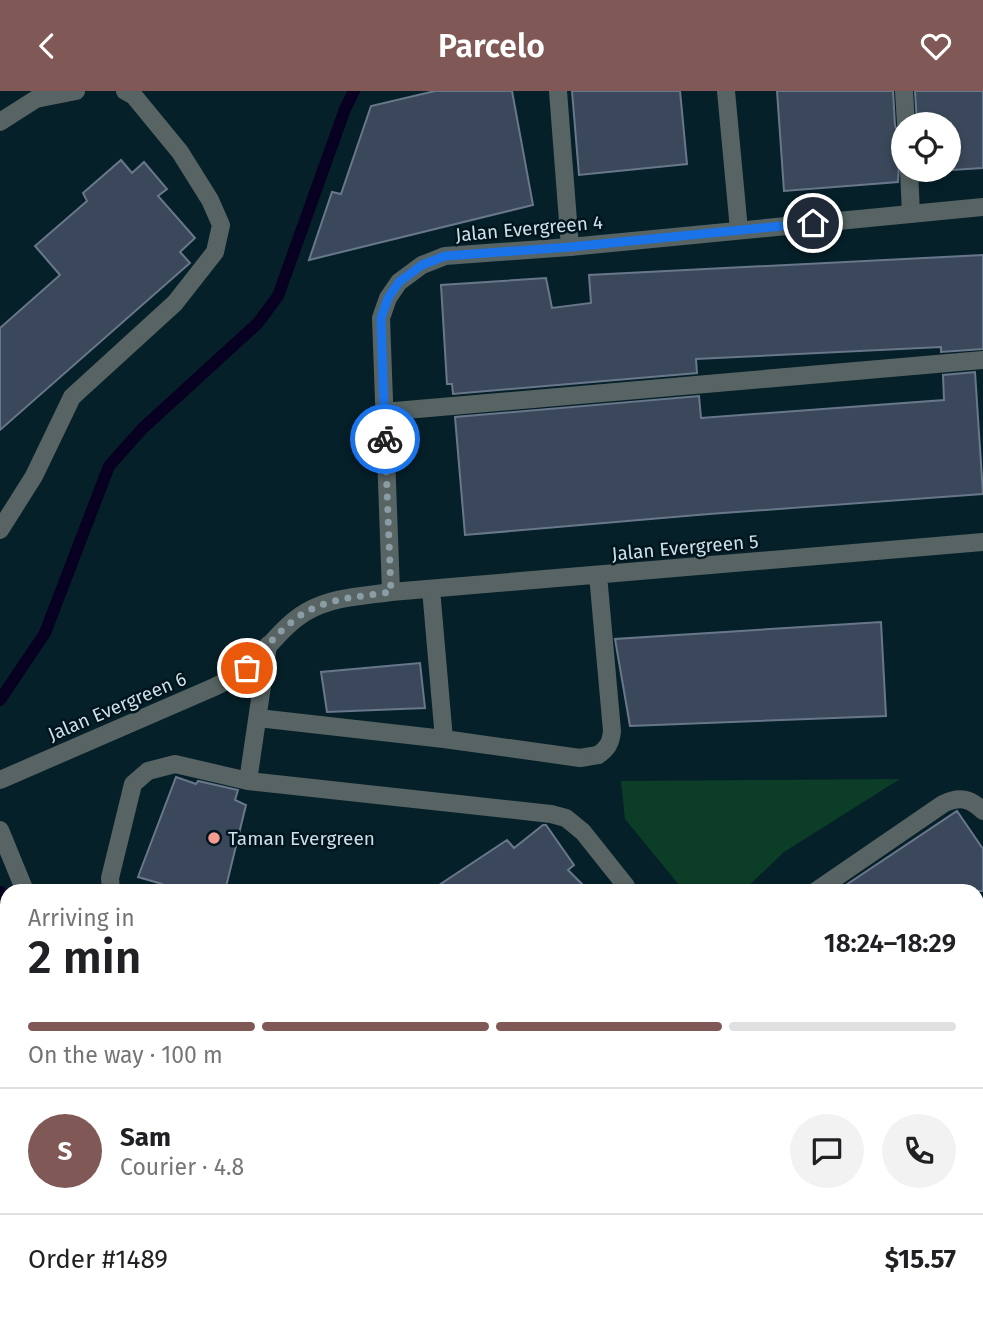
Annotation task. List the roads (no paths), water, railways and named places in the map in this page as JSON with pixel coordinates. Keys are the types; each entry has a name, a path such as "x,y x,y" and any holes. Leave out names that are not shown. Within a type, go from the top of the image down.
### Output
{"street":[{"path":"0,122 36,100 76,91"},
{"path":"0,530 34,477 72,397 175,303 215,252 221,225 211,200 180,152 134,96 125,91"},
{"path":"558,91 570,247"},
{"path":"726,91 739,230"},
{"path":"904,91 905,112"},
{"path":"910,182 911,214"},
{"name":"Jalan Evergreen 4","path":"391,592 381,318 388,298 399,282 422,265 445,256 570,247 983,207"},
{"path":"383,412 983,361"},
{"name":"Jalan Evergreen 5","path":"391,592 983,542"},
{"path":"258,718 580,758 598,755 606,750 612,739 612,731 598,575"},
{"path":"431,589 444,739"},
{"name":"Jalan Evergreen 6","path":"0,780 233,677 247,668 293,620 309,610 336,600 391,592"},
{"path":"248,781 268,645"},
{"path":"110,884 132,784 148,771 175,764 248,781 551,814 566,818 583,832 624,884"},
{"path":"826,884 953,799 975,803 983,811"},
{"path":"0,829 22,884"}],"waterway":[{"path":"0,700 45,633 109,466 143,428 258,323 278,296 345,109 354,91"}],"place":[{"name":"Taman Evergreen","path":"214,838"}]}
